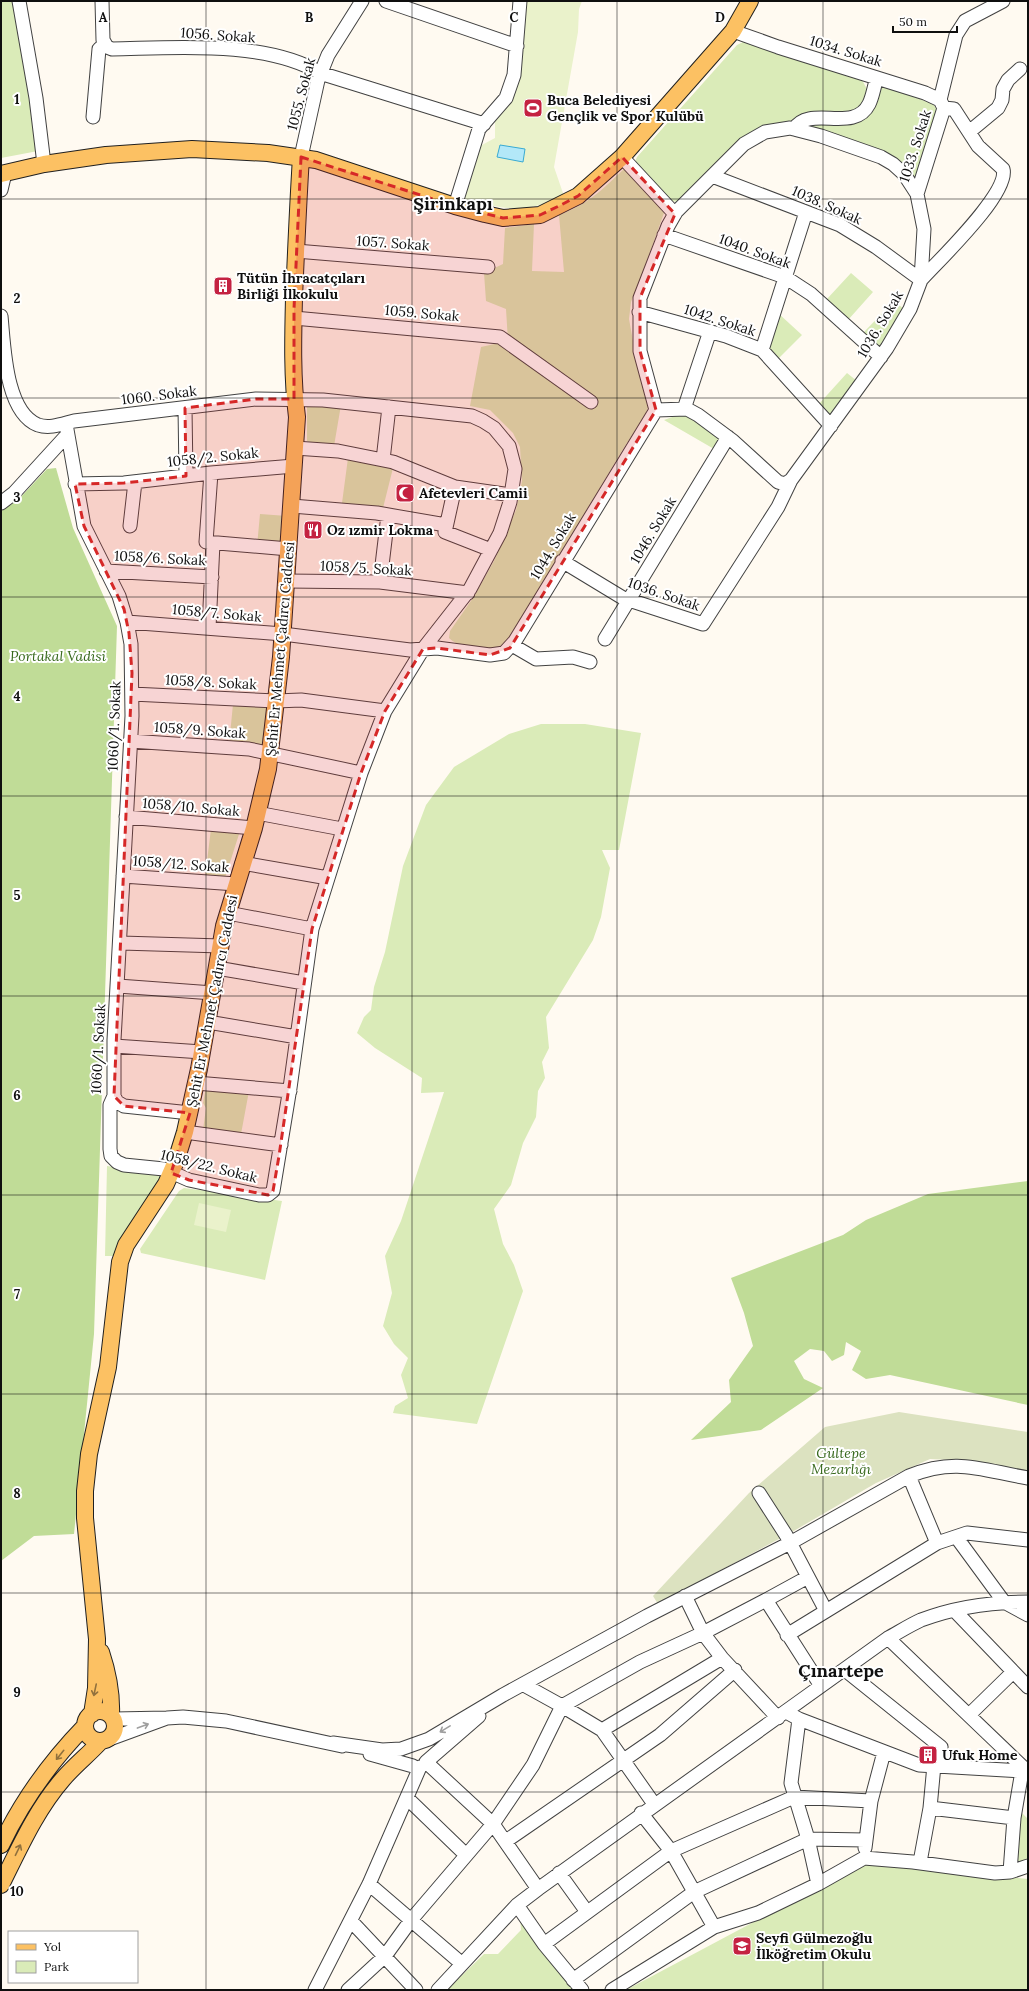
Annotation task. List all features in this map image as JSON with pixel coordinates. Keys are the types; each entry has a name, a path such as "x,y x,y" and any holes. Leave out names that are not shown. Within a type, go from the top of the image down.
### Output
{"main road":[{"path":"3,174 44,164 106,155 192,149 301,157 316,160 455,206 503,218 540,215 578,196 622,157 733,31 750,1"},
{"name":"Şehit Er Mehmet Çadırcı Caddesi","path":"88,1720 96,1688 97,1639 85,1518 85,1491 88,1460 108,1367 120,1262 126,1245 166,1184 185,1132 208,1022 212,993 228,913 256,820 271,754 283,634 297,417 293,388 294,318 301,157"},
{"name":"Şehit Er Mehmet Çadırcı Caddesi","path":"97,1639 109,1676 112,1698 112,1717"},
{"path":"1,1844 15,1818 48,1770 88,1720 102,1711 112,1717 116,1729 111,1738 104,1741 63,1779 50,1796 27,1833 1,1885"},
{"path":"88,1720 88,1735 91,1739 104,1741"}],"street":[{"path":"19,1 36,98 44,164"},
{"path":"93,117 99,49 105,44 103,40 102,1"},
{"name":"1055. Sokak","path":"301,157 320,74 328,55 362,1"},
{"path":"386,1 517,46"},
{"path":"455,206 479,129 506,98 514,75 520,1"},
{"name":"1033. Sokak","path":"917,194 942,104 956,35 965,22 1002,2"},
{"name":"1034. Sokak","path":"733,31 925,93 942,104 954,109 969,132"},
{"name":"1056. Sokak","path":"105,44 112,49 199,47 240,50 307,65 320,74 484,124"},
{"path":"921,280 977,219 998,192 1003,179 1003,169 978,146 969,132 998,108 1002,100 1003,89 1008,80 1020,69"},
{"path":"794,129 798,123 807,118 843,118 863,111 868,105 877,78"},
{"name":"1036. Sokak","path":"562,561 629,600 703,624 778,507 791,480 881,357 910,309 921,280 924,229 917,194 904,174 882,157 794,129 776,129 755,136 744,144 675,214 664,235 640,298 640,351 656,410"},
{"path":"622,157 675,214"},
{"path":"1,190 3,174"},
{"name":"1038. Sokak","path":"712,176 840,225 876,247 921,280"},
{"path":"762,350 806,212"},
{"name":"1040. Sokak","path":"664,235 785,277 811,294 881,357"},
{"name":"1057. Sokak","path":"296,251 488,267"},
{"name":"1042. Sokak","path":"639,312 710,331 762,350 831,426"},
{"path":"1,316 7,375 19,407 25,416 38,425 66,430 14,493 1,503"},
{"name":"1059. Sokak","path":"294,318 500,337 591,402"},
{"path":"684,409 710,331"},
{"name":"1060. Sokak","path":"66,430 74,421 256,399 323,400 472,416 488,424 506,441 513,458 516,475 512,495 502,527 468,593 423,650 385,711 361,773 342,829 312,929 290,1091 271,1194"},
{"path":"383,460 389,407"},
{"path":"185,408 186,476"},
{"path":"656,410 684,409 698,415 728,437 778,482 785,484 791,480"},
{"name":"1044. Sokak","path":"423,650 438,648 490,655 504,653 512,644 656,410"},
{"name":"1060/1. Sokak","path":"66,430 84,526 119,596 127,622 131,644 132,694 121,943 114,1046 114,1096 110,1105 110,1149 111,1156 117,1162"},
{"name":"1046. Sokak","path":"605,639 728,437"},
{"path":"295,448 338,451 393,462 455,487 512,495"},
{"name":"1058/2. Sokak","path":"75,484 135,482 211,472 294,466"},
{"path":"211,472 206,542 289,549"},
{"path":"130,526 135,482"},
{"path":"455,487 445,532 491,550"},
{"path":"292,506 388,514 446,525"},
{"path":"380,582 388,514"},
{"path":"209,628 213,543"},
{"name":"1058/6. Sokak","path":"106,570 212,577"},
{"name":"1058/5. Sokak","path":"286,581 380,582 468,593"},
{"name":"1058/7. Sokak","path":"127,622 283,634 410,650 423,650"},
{"path":"512,644 536,659 572,657 590,662"},
{"name":"1058/8. Sokak","path":"132,694 276,701 301,700 385,711"},
{"name":"1058/9. Sokak","path":"130,741 248,749 361,773"},
{"name":"1058/10. Sokak","path":"126,817 256,820 342,829"},
{"path":"242,863 328,878"},
{"name":"1058/12. Sokak","path":"123,876 236,884"},
{"path":"228,913 312,929"},
{"path":"121,943 221,946"},
{"path":"217,968 304,984"},
{"path":"118,986 212,993"},
{"path":"208,1022 297,1037"},
{"path":"114,1046 202,1052"},
{"path":"196,1083 290,1091"},
{"path":"114,1096 117,1102 124,1106 190,1113"},
{"path":"185,1132 281,1145"},
{"name":"1058/22. Sokak","path":"117,1162 164,1169 189,1180 259,1194 271,1194"},
{"path":"538,1889 493,1824 420,1765 406,1758 408,1750 503,1695 524,1685 685,1596 790,1542 909,1476 936,1468 966,1465 1028,1478"},
{"path":"909,1476 938,1543"},
{"path":"759,1493 790,1542 826,1611"},
{"path":"786,1635 938,1543 957,1538 968,1533 1028,1540"},
{"path":"957,1538 1004,1602 1028,1615"},
{"path":"350,1989 385,1956 411,1920 493,1824 533,1765 562,1706 640,1662 703,1633 808,1577"},
{"path":"685,1596 703,1633 722,1658 782,1715 799,1718 919,1765 1026,1770"},
{"path":"766,1600 786,1635 821,1686"},
{"path":"438,1990 461,1963 518,1905 538,1889 654,1804 782,1715 888,1638 920,1621 954,1610 1004,1602 1028,1602"},
{"path":"954,1610 1028,1687"},
{"path":"888,1638 1026,1770"},
{"path":"602,1730 722,1658"},
{"path":"506,1841 660,1734 735,1670"},
{"path":"845,1670 941,1747 934,1765 930,1808 920,1862"},
{"path":"970,1715 1014,1672"},
{"path":"524,1685 602,1730 621,1760 654,1804"},
{"path":"420,1765 503,1695"},
{"path":"112,1717 183,1717 226,1721 333,1743 420,1765"},
{"path":"104,1741 166,1718"},
{"path":"799,1718 791,1783 808,1839 818,1884"},
{"path":"315,1990 369,1884 420,1765 428,1756 426,1750 420,1746 382,1750 333,1743"},
{"path":"864,1858 865,1840 871,1801 884,1752"},
{"path":"1010,1872 1014,1818 1026,1770"},
{"path":"544,1944 672,1851 794,1797 871,1801"},
{"path":"407,1798 466,1855"},
{"path":"930,1808 1014,1818"},
{"path":"642,1814 672,1851 714,1926"},
{"path":"573,1980 694,1892 808,1839 865,1840"},
{"path":"612,1990 714,1926 758,1912 818,1884 864,1858 920,1862 995,1873 1010,1872 1028,1866"},
{"path":"559,1873 587,1912"},
{"path":"369,1884 461,1963"},
{"path":"518,1905 544,1944 582,1990"},
{"path":"351,1920 416,1990"}],"highlighted area":[{"path":"301,157 455,206 503,218 540,215 561,205 578,196 622,157 675,214 640,298 640,351 656,410 510,648 490,655 437,648 423,649 385,711 361,773 312,929 279,1156 273,1191 268,1195 189,1180 171,1173 190,1113 124,1106 114,1096 132,673 129,633 124,609 84,526 75,484 124,483 186,476 185,408 256,399 294,399 294,309"}],"green space":[{"path":"1,1 16,1 38,151 1,158"},
{"name":"Buca Belediyesi Gençlik ve Spor Kulübü","path":"524,1 582,1 579,9 578,32 554,167 564,196 537,206 514,208 463,199 480,146 495,138 495,114 511,98"},
{"path":"743,42 861,78 868,91 866,102 852,113 783,122 758,129 678,202 672,201 635,162 637,157 737,45"},
{"path":"882,85 933,104 942,116 917,184 908,171 896,160 882,151 850,139 801,127 806,121 855,119"},
{"path":"624,169 660,205 664,213 631,302 629,319 639,374 649,405 645,415 505,646 484,649 461,645 449,638 450,631 475,595 494,561 516,510 522,481 520,447 513,433 490,410 470,406 481,347 508,341 506,309 486,301 484,273 503,264 505,228 534,224 532,271 564,272 559,215 587,201"},
{"path":"851,273 873,292 848,320 826,300"},
{"path":"894,301 904,309 881,349 863,333"},
{"path":"778,313 802,335 777,360 767,348"},
{"path":"847,373 857,381 831,418 818,405"},
{"path":"307,403 341,405 334,446 314,444 307,441"},
{"path":"687,415 721,438 714,449 664,420 675,416"},
{"path":"348,458 393,468 383,508 342,503"},
{"name":"Portakal Vadisi","path":"56,468 73,528 117,626 94,1334 74,1534 34,1536 1,1561 1,511 18,500 47,469"},
{"path":"260,514 287,516 286,548 257,546"},
{"path":"233,704 270,706 266,747 229,745"},
{"path":"541,724 585,724 641,733 619,850 602,850 610,868 601,917 593,940 546,1017 549,1048 542,1062 545,1078 538,1091 536,1117 523,1143 511,1185 494,1209 503,1244 514,1265 523,1291 477,1424 393,1413 395,1406 408,1398 401,1375 408,1358 394,1344 383,1326 392,1293 385,1256 401,1221 444,1092 421,1093 422,1078 375,1048 357,1033 364,1017 371,1010 374,987 385,952 403,866 426,805 454,767 509,734"},
{"path":"211,829 240,831 225,878 205,877"},
{"path":"206,1087 249,1091 241,1134 203,1130 206,1108 203,1103"},
{"path":"107,1166 164,1174 113,1256 105,1256"},
{"path":"1028,1181 1028,1405 890,1375 866,1379 852,1370 861,1351 846,1342 844,1355 832,1361 824,1351 810,1349 794,1361 804,1379 823,1388 761,1430 691,1440 731,1402 729,1380 753,1346 744,1313 731,1278 843,1235 866,1220 928,1194"},
{"path":"184,1188 282,1201 265,1280 141,1253 140,1249 179,1191"},
{"path":"199,1203 231,1210 226,1232 194,1225"},
{"name":"Gültepe Mezarlığı","path":"899,1412 1028,1432 1028,1473 971,1461 930,1459 876,1483 792,1532 658,1604 653,1596 749,1493 825,1427"},
{"path":"1019,1810 1028,1819 1028,1863 1018,1863"},
{"path":"866,1862 1028,1879 1028,1990 626,1990"},
{"path":"520,1916 579,1990 447,1990 484,1954 498,1954 521,1930"}],"water":[{"path":"500,145 525,149 523,162 497,157"}],"place":[{"name":"Buca Belediyesi Gençlik ve Spor Kulübü","path":"533,108"},
{"name":"Tütün İhracatçıları Birliği İlkokulu","path":"223,286"},
{"name":"Afetevleri Camii","path":"405,493"},
{"name":"Oz ızmir Lokma","path":"313,530"},
{"name":"Ufuk Home","path":"928,1755"},
{"name":"Seyfi Gülmezoğlu İlköğretim Okulu","path":"742,1946"}],"district":[{"name":"Şirinkapı","path":"453,204"},
{"name":"Çınartepe","path":"841,1671"}]}
